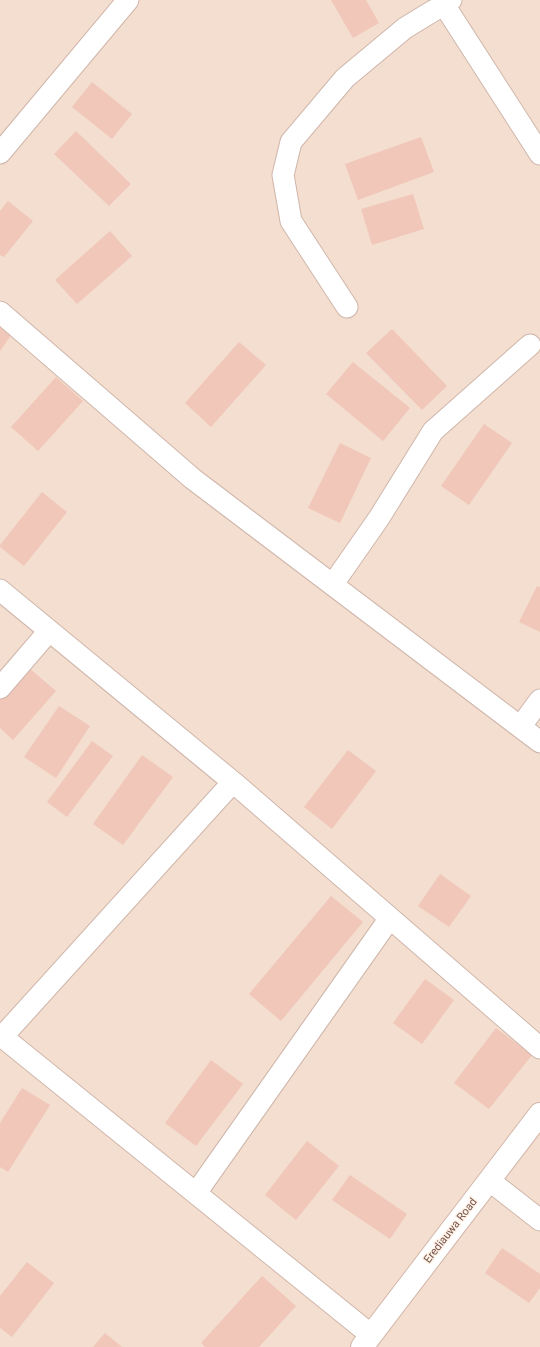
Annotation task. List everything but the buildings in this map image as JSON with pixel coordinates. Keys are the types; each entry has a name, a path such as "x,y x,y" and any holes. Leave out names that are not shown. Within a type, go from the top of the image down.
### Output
{"street":[{"path":"0,153 128,0"},
{"path":"347,307 291,221 284,175 292,142 345,78 405,28 445,1 540,154"},
{"path":"0,312 193,479 521,726 540,742"},
{"path":"333,584 379,518 433,431 530,345"},
{"path":"0,590 233,782 540,1048"},
{"path":"0,688 49,631"},
{"path":"521,726 540,700"},
{"path":"233,782 1,1036 196,1194 367,1341"},
{"path":"196,1194 390,918"},
{"name":"Erediauwa Road","path":"367,1341 540,1114"},
{"path":"490,1181 540,1220"}],"shaded area":[{"path":"0,0 540,0 540,1347 0,1347"}]}
